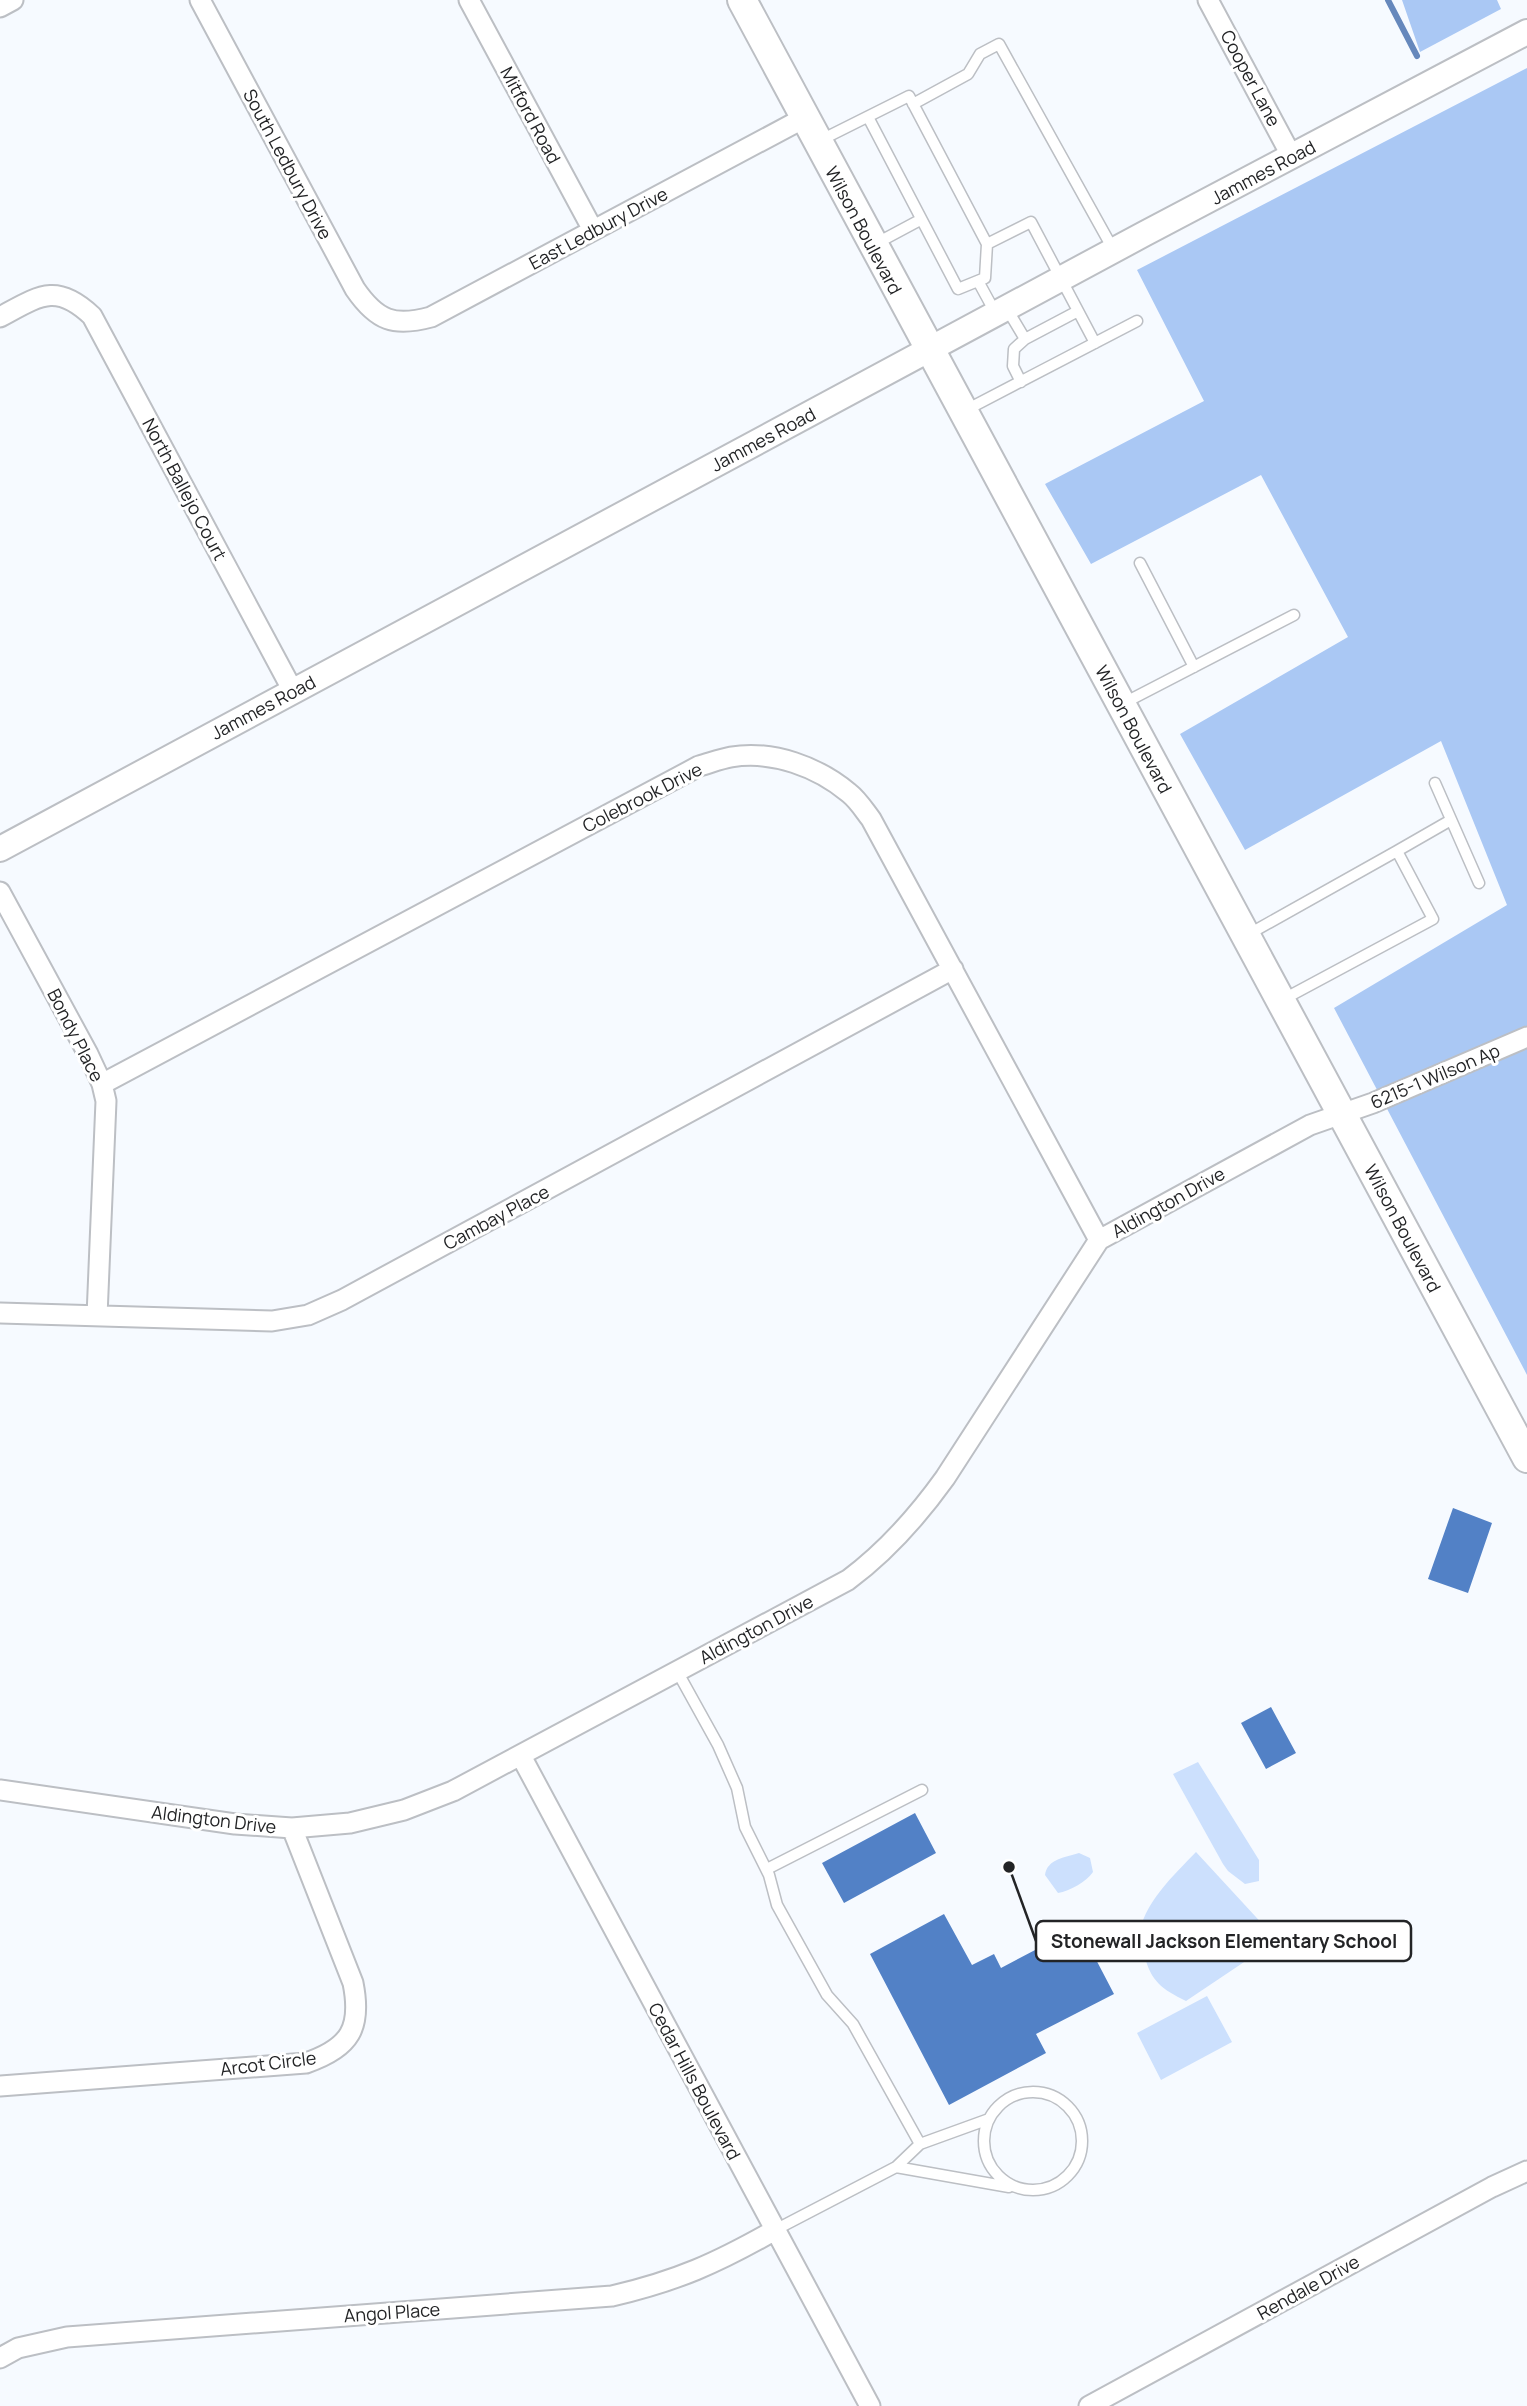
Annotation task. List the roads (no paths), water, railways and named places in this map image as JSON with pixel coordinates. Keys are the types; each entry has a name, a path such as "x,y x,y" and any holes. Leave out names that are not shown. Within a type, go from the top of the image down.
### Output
{"main road":[{"name":"Wilson Boulevard","path":"742,0 1527,1458"}],"street":[{"path":"0,7 13,0"},
{"name":"South Ledbury Drive","path":"200,0 355,289 369,308 387,319"},
{"name":"Mitford Road","path":"469,0 593,230"},
{"name":"Cooper Lane","path":"1208,0 1292,157"},
{"name":"Jammes Road","path":"0,849 1113,251 1527,32"},
{"name":"East Ledbury Drive","path":"387,319 409,323 431,317 593,230 811,130"},
{"name":"North Ballejo Court","path":"0,317 37,297 52,294 67,297 92,316 293,691"},
{"name":"Colebrook Drive","path":"102,1084 699,765 732,757 761,756 790,761 823,774 852,795 871,819 1099,1240"},
{"name":"Bondy Place","path":"0,892 88,1054 102,1084 106,1101 97,1316"},
{"name":"Cambay Place","path":"0,1314 272,1321 309,1315 342,1300 953,969"},
{"name":"6215-1 Wilson Ap","path":"1342,1114 1527,1037"},
{"name":"Aldington Drive","path":"0,1790 235,1824 292,1828 350,1823 404,1810 453,1791 848,1580 873,1562 920,1513 945,1478 1099,1240 1310,1125 1342,1114"},
{"name":"Cedar Hills Boulevard","path":"521,1756 870,2406"},
{"name":"Arcot Circle","path":"0,2086 306,2063 324,2057 341,2045 353,2028 358,2007 353,1983 292,1828"},
{"name":"Rendale Drive","path":"1089,2406 1492,2187 1527,2171"},
{"name":"Angol Place","path":"0,2358 18,2348 67,2337 612,2296 688,2275 724,2259 775,2230"}],"lane":[{"path":"913,104 968,74 980,54 999,44 1113,251"},
{"path":"811,130 868,117 909,96 987,244 985,278 958,289 868,117"},
{"path":"873,246 920,220"},
{"path":"987,244 1031,222 1095,343"},
{"path":"978,281 1026,339"},
{"path":"1021,382 1013,366 1014,349 1026,339 1078,311"},
{"path":"963,412 1136,321"},
{"path":"1140,563 1194,667"},
{"path":"1121,705 1294,615"},
{"path":"1435,783 1479,883"},
{"path":"1246,936 1451,820"},
{"path":"1281,1000 1433,919 1397,850"},
{"path":"677,1671 718,1745 737,1788 745,1827 767,1870 777,1905 827,1995 852,2024 920,2144"},
{"path":"767,1870 922,1790"},
{"path":"896,2167 1018,2188 1034,2190 1051,2187 1065,2178 1076,2165 1081,2149 1081,2134 1076,2119 1067,2106 1055,2097 1024,2093 1010,2098 998,2107 989,2119 984,2135 985,2152 991,2168 1003,2180 1018,2188"},
{"path":"775,2230 896,2167 920,2144 989,2119"}],"waterway":[{"path":"1388,0 1417,56"}],"place":[{"name":"Stonewall Jackson Elementary School","path":"1009,1867"}]}
